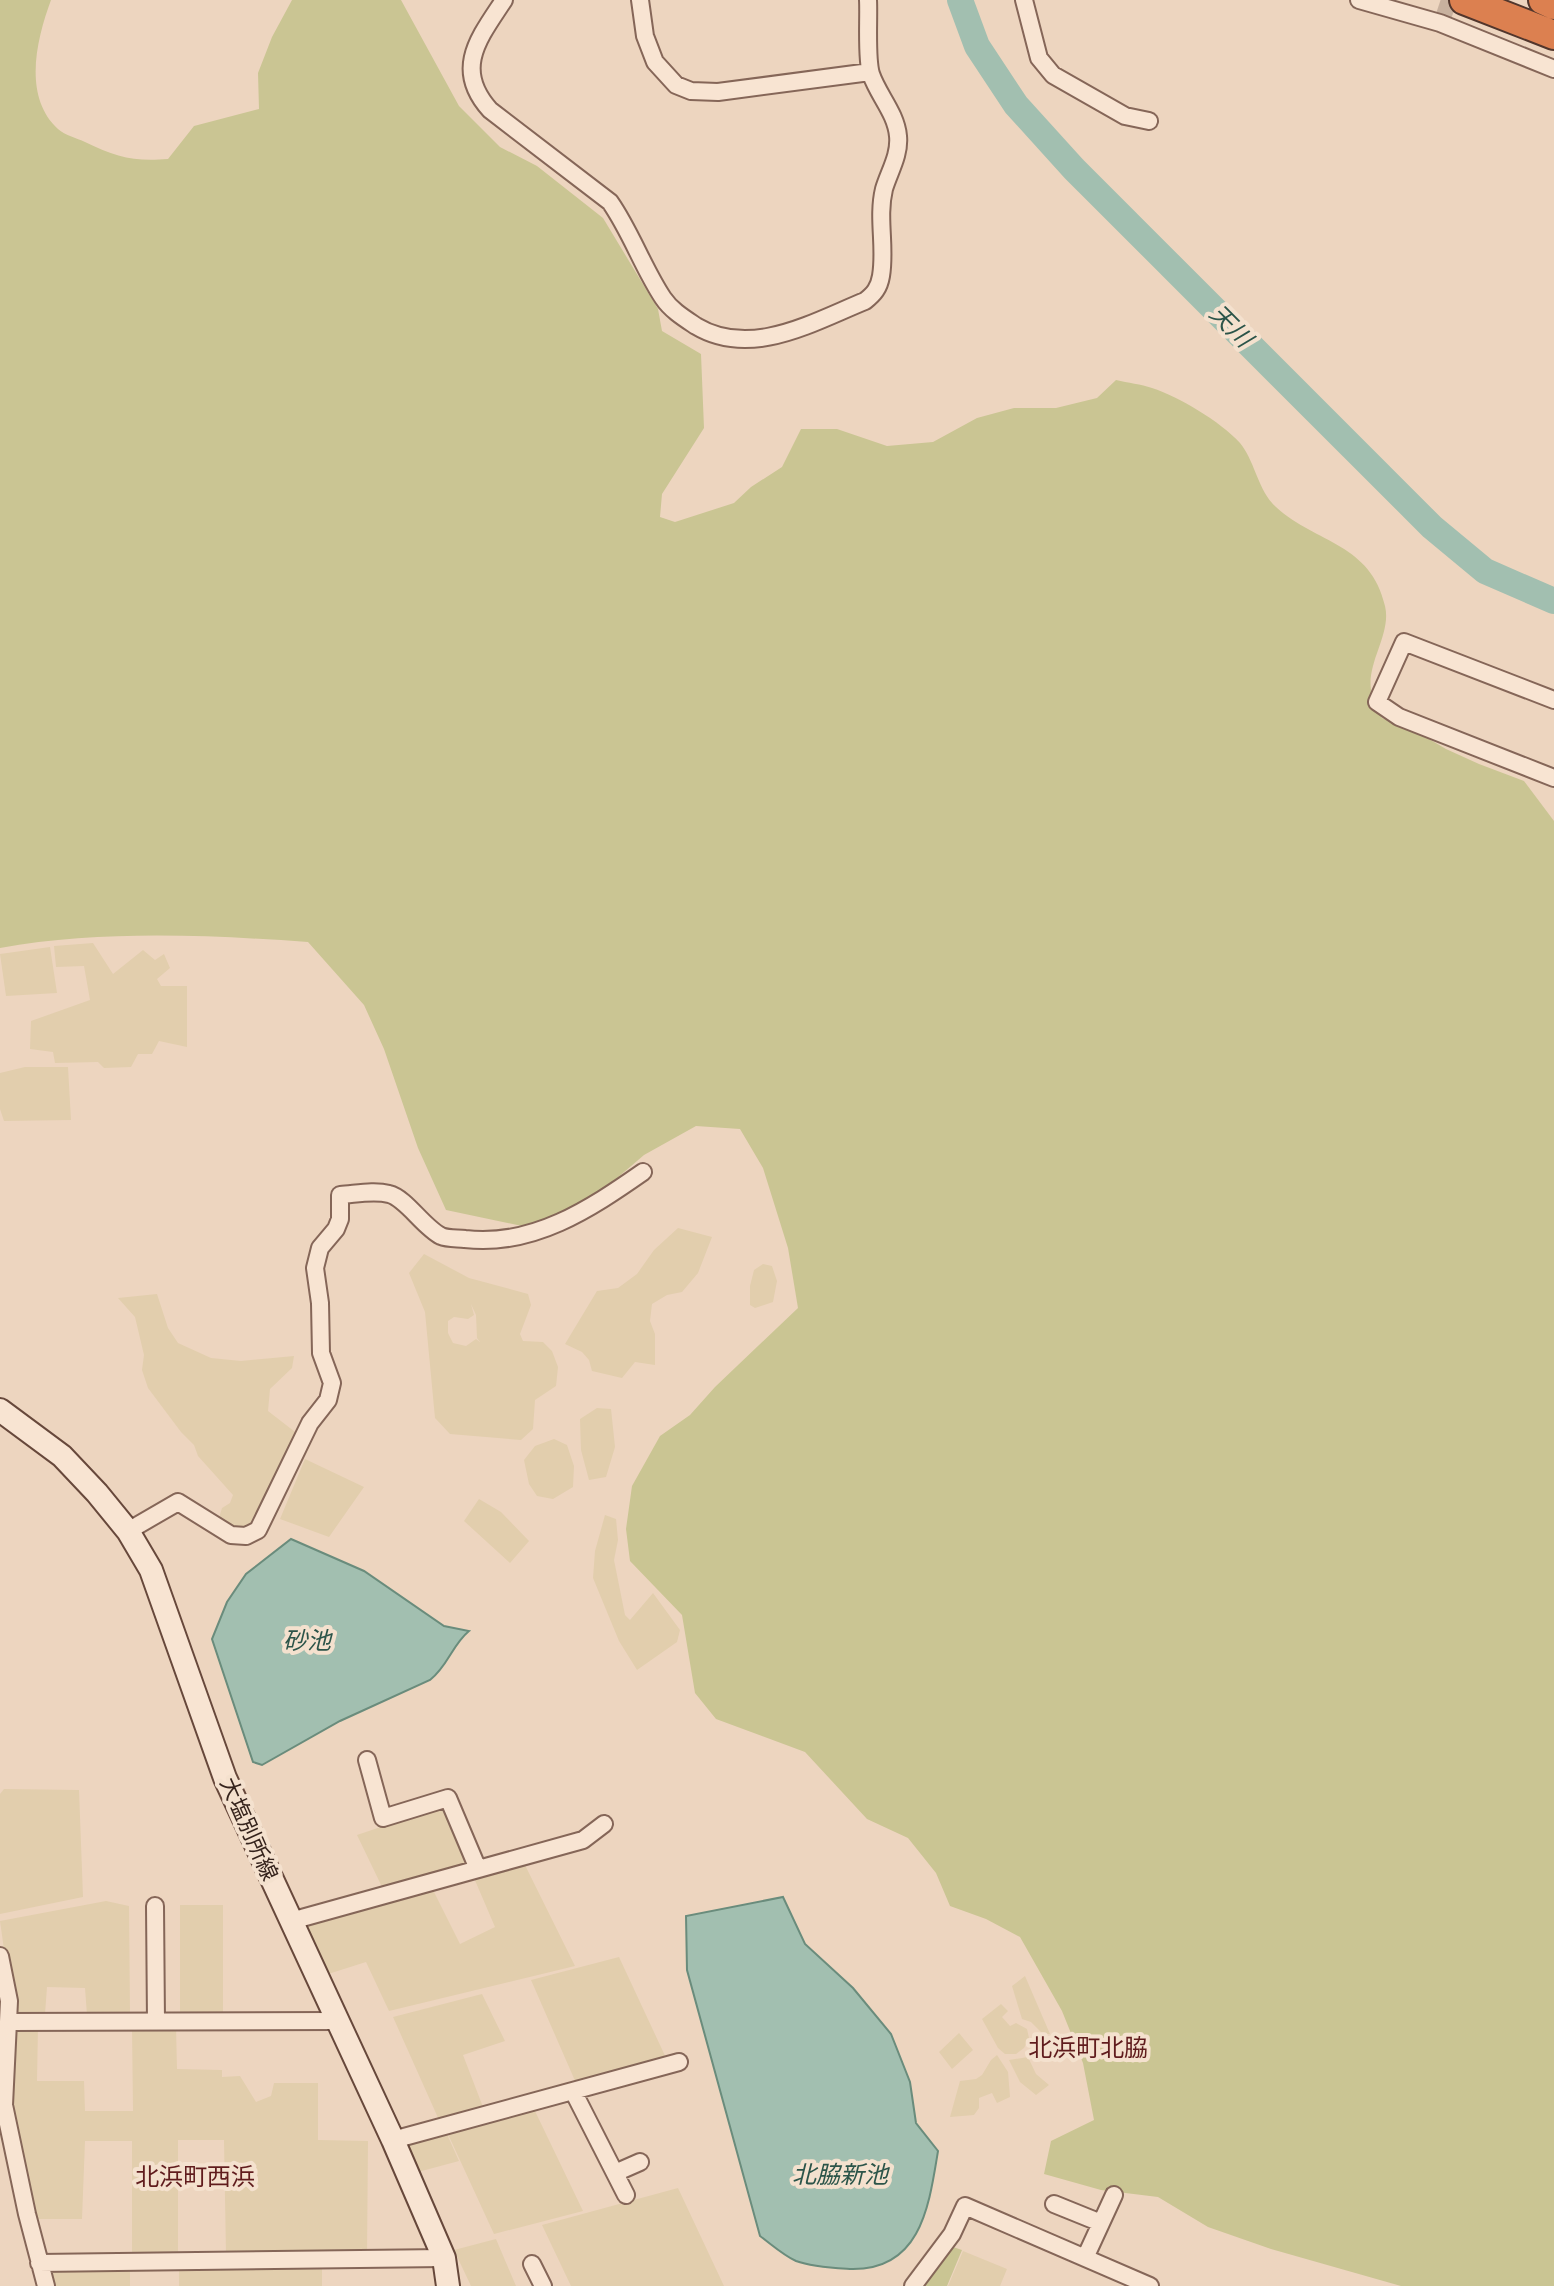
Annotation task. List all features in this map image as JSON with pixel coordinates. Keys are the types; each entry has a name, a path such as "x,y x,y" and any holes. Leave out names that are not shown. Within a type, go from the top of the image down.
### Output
{"highway":[{"path":"1543,0 1554,5"},
{"path":"1449,13 1554,35"}],"main road":[{"name":"大塩別所線","path":"0,1410 62,1456 97,1493 128,1531 151,1570 225,1778 393,2140 444,2258 448,2286"}],"street":[{"path":"504,0 474,50 472,75 481,100 610,202 666,303 682,318 704,330 727,337 752,339 775,337 865,301 875,293 882,274 881,209 899,146 894,118 870,72 868,0"},
{"path":"640,0 645,36 655,62 676,85 691,91 718,92 870,72"},
{"path":"1024,0 1039,58 1053,75 1125,116 1149,121"},
{"path":"1359,0 1449,13 1554,69"},
{"path":"1554,700 1404,642 1377,702 1399,717 1554,778"},
{"path":"128,1531 178,1502 231,1535 246,1536 258,1530 310,1423 328,1400 332,1383 321,1353 320,1303 315,1268 320,1248 340,1219 340,1195 378,1192 394,1195 442,1236 500,1241 518,1237 595,1206 643,1172"},
{"path":"367,1760 383,1818 448,1798 478,1869"},
{"path":"291,1921 583,1840 604,1824"},
{"path":"155,1906 156,2022"},
{"path":"0,1956 9,2001 4,2105 46,2286"},
{"path":"8,2022 336,2021"},
{"path":"393,2140 679,2062"},
{"path":"573,2091 610,2173 626,2195"},
{"path":"610,2173 640,2162"},
{"path":"1085,2258 1114,2195"},
{"path":"1054,2204 1101,2223"},
{"path":"913,2286 952,2234 965,2206 1150,2286"},
{"path":"39,2263 444,2258"},
{"path":"532,2264 543,2286"}],"shaded area":[{"path":"0,0 51,0 41,32 36,84 47,116 58,129 116,155 156,160 168,159 194,126 259,109 258,73 272,37 292,0 401,0 459,106 500,147 537,166 603,218 658,309 662,331 701,354 704,428 662,494 660,517 675,522 734,503 751,487 782,467 801,429 837,429 887,446 933,442 977,418 1014,408 1056,408 1097,398 1116,380 1152,388 1186,404 1222,426 1240,443 1265,493 1276,507 1355,556 1378,585 1386,617 1371,684 1373,698 1382,718 1479,764 1524,781 1554,821 1554,2286 1401,2286 1271,2249 1208,2227 1158,2197 1101,2190 1044,2174 1051,2141 1094,2120 1083,2063 1062,2011 1020,1937 986,1919 950,1906 936,1873 908,1838 867,1819 805,1752 716,1719 695,1693 682,1615 630,1561 626,1529 632,1486 660,1436 690,1415 798,1308 788,1248 763,1168 740,1129 696,1126 644,1155 582,1208 522,1226 446,1210 418,1148 384,1049 364,1005 308,942 231,937 115,936 0,948"},
{"path":"93,943 113,974 143,950 155,960 164,954 170,968 157,979 161,986 187,986 187,1047 159,1041 152,1054 138,1054 131,1067 104,1068 98,1062 55,1063 53,1052 30,1049 31,1021 90,1000 84,966 56,967 54,946"},
{"path":"50,947 57,993 6,996 0,954"},
{"path":"25,1067 68,1067 71,1120 4,1121 0,1109 0,1073"},
{"path":"678,1228 712,1237 698,1273 682,1292 667,1295 652,1304 650,1321 655,1334 655,1365 635,1362 622,1378 592,1371 589,1360 582,1352 565,1344 597,1291 618,1288 637,1274 654,1250"},
{"path":"424,1254 469,1278 528,1294 531,1305 520,1334 523,1341 543,1342 552,1351 558,1367 556,1386 535,1400 533,1429 521,1440 450,1434 435,1418 425,1312 409,1273","holes":["471,1304 476,1315 480,1342 476,1339 466,1346 453,1343 448,1333 448,1321 454,1317 468,1319 474,1315"]},
{"path":"763,1264 772,1266 777,1281 773,1302 755,1308 750,1305 750,1286 754,1270"},
{"path":"157,1294 168,1328 178,1343 211,1358 241,1361 294,1356 292,1368 270,1389 268,1411 299,1435 261,1519 239,1532 219,1518 222,1508 230,1503 233,1495 198,1456 194,1445 148,1388 142,1370 144,1355 135,1317 118,1298"},
{"path":"597,1408 611,1409 615,1447 606,1477 589,1480 581,1450 580,1419"},
{"path":"554,1439 567,1445 574,1466 573,1487 553,1499 537,1496 529,1484 524,1460 535,1446"},
{"path":"305,1459 364,1487 329,1537 280,1519"},
{"path":"479,1499 501,1512 529,1541 510,1563 464,1521"},
{"path":"605,1515 616,1519 618,1540 614,1560 625,1615 630,1620 653,1593 680,1630 677,1642 637,1670 619,1641 593,1578 595,1551"},
{"path":"4,1789 79,1790 83,1897 0,1914 0,1794"},
{"path":"443,1806 470,1863 461,1869 383,1889 357,1835"},
{"path":"524,1863 575,1966 389,2011 366,1962 325,1975 302,1924 432,1888 460,1944 495,1927 474,1878"},
{"path":"106,1901 129,1906 130,2014 87,2015 85,1988 47,1987 45,2014 13,2013 0,1921"},
{"path":"180,1905 223,1905 223,2014 180,2014"},
{"path":"619,1957 667,2060 576,2083 531,1980"},
{"path":"1025,1976 1050,2034 1043,2034 1031,2022 1022,2019 1012,1986"},
{"path":"482,1994 505,2041 463,2055 483,2107 439,2120 393,2017"},
{"path":"1001,2004 1008,2011 1002,2017 1010,2026 1016,2023 1027,2029 1029,2038 1024,2048 1016,2054 1005,2054 998,2048 982,2019"},
{"path":"14,2026 38,2026 37,2081 84,2081 85,2111 133,2111 132,2028 176,2026 177,2069 222,2070 222,2077 240,2076 256,2102 271,2096 274,2083 318,2083 318,2140 368,2141 367,2255 226,2254 224,2140 178,2140 178,2253 132,2252 132,2141 85,2141 82,2219 37,2219 11,2088"},
{"path":"959,2033 973,2050 952,2069 939,2052"},
{"path":"997,2055 1008,2072 1010,2097 997,2103 992,2093 979,2098 979,2108 974,2115 950,2117 960,2081 982,2075"},
{"path":"1028,2057 1036,2074 1049,2085 1036,2095 1020,2082 1009,2060"},
{"path":"534,2109 583,2211 494,2234 447,2132"},
{"path":"446,2132 459,2161 418,2172 403,2144"},
{"path":"678,2188 724,2286 571,2286 542,2225"},
{"path":"496,2239 516,2286 471,2286 454,2250"},
{"path":"950,2246 962,2250 947,2286 920,2286"},
{"path":"963,2251 1007,2269 1000,2286 948,2286"},
{"path":"179,2265 322,2267 322,2286 179,2286"},
{"path":"130,2266 130,2286 52,2286 47,2268"}],"water":[{"name":"砂池","path":"291,1539 364,1571 444,1626 469,1631 430,1680 340,1721 262,1765 253,1762 212,1639 227,1602 246,1574"},
{"name":"北脇新池","path":"783,1897 805,1944 853,1988 891,2034 910,2082 916,2123 938,2151 925,2213 917,2231 907,2247 892,2259 874,2267 850,2269 802,2263 786,2256 760,2236 687,1970 686,1916"}],"waterway":[{"name":"天川","path":"960,0 977,46 1016,105 1074,169 1432,527 1485,571 1554,601"}],"tunnel":[{"path":"1444,15 1449,0"}],"district":[{"name":"北浜町北脇","path":"1088,2048"},
{"name":"北浜町西浜","path":"195,2177"}]}
